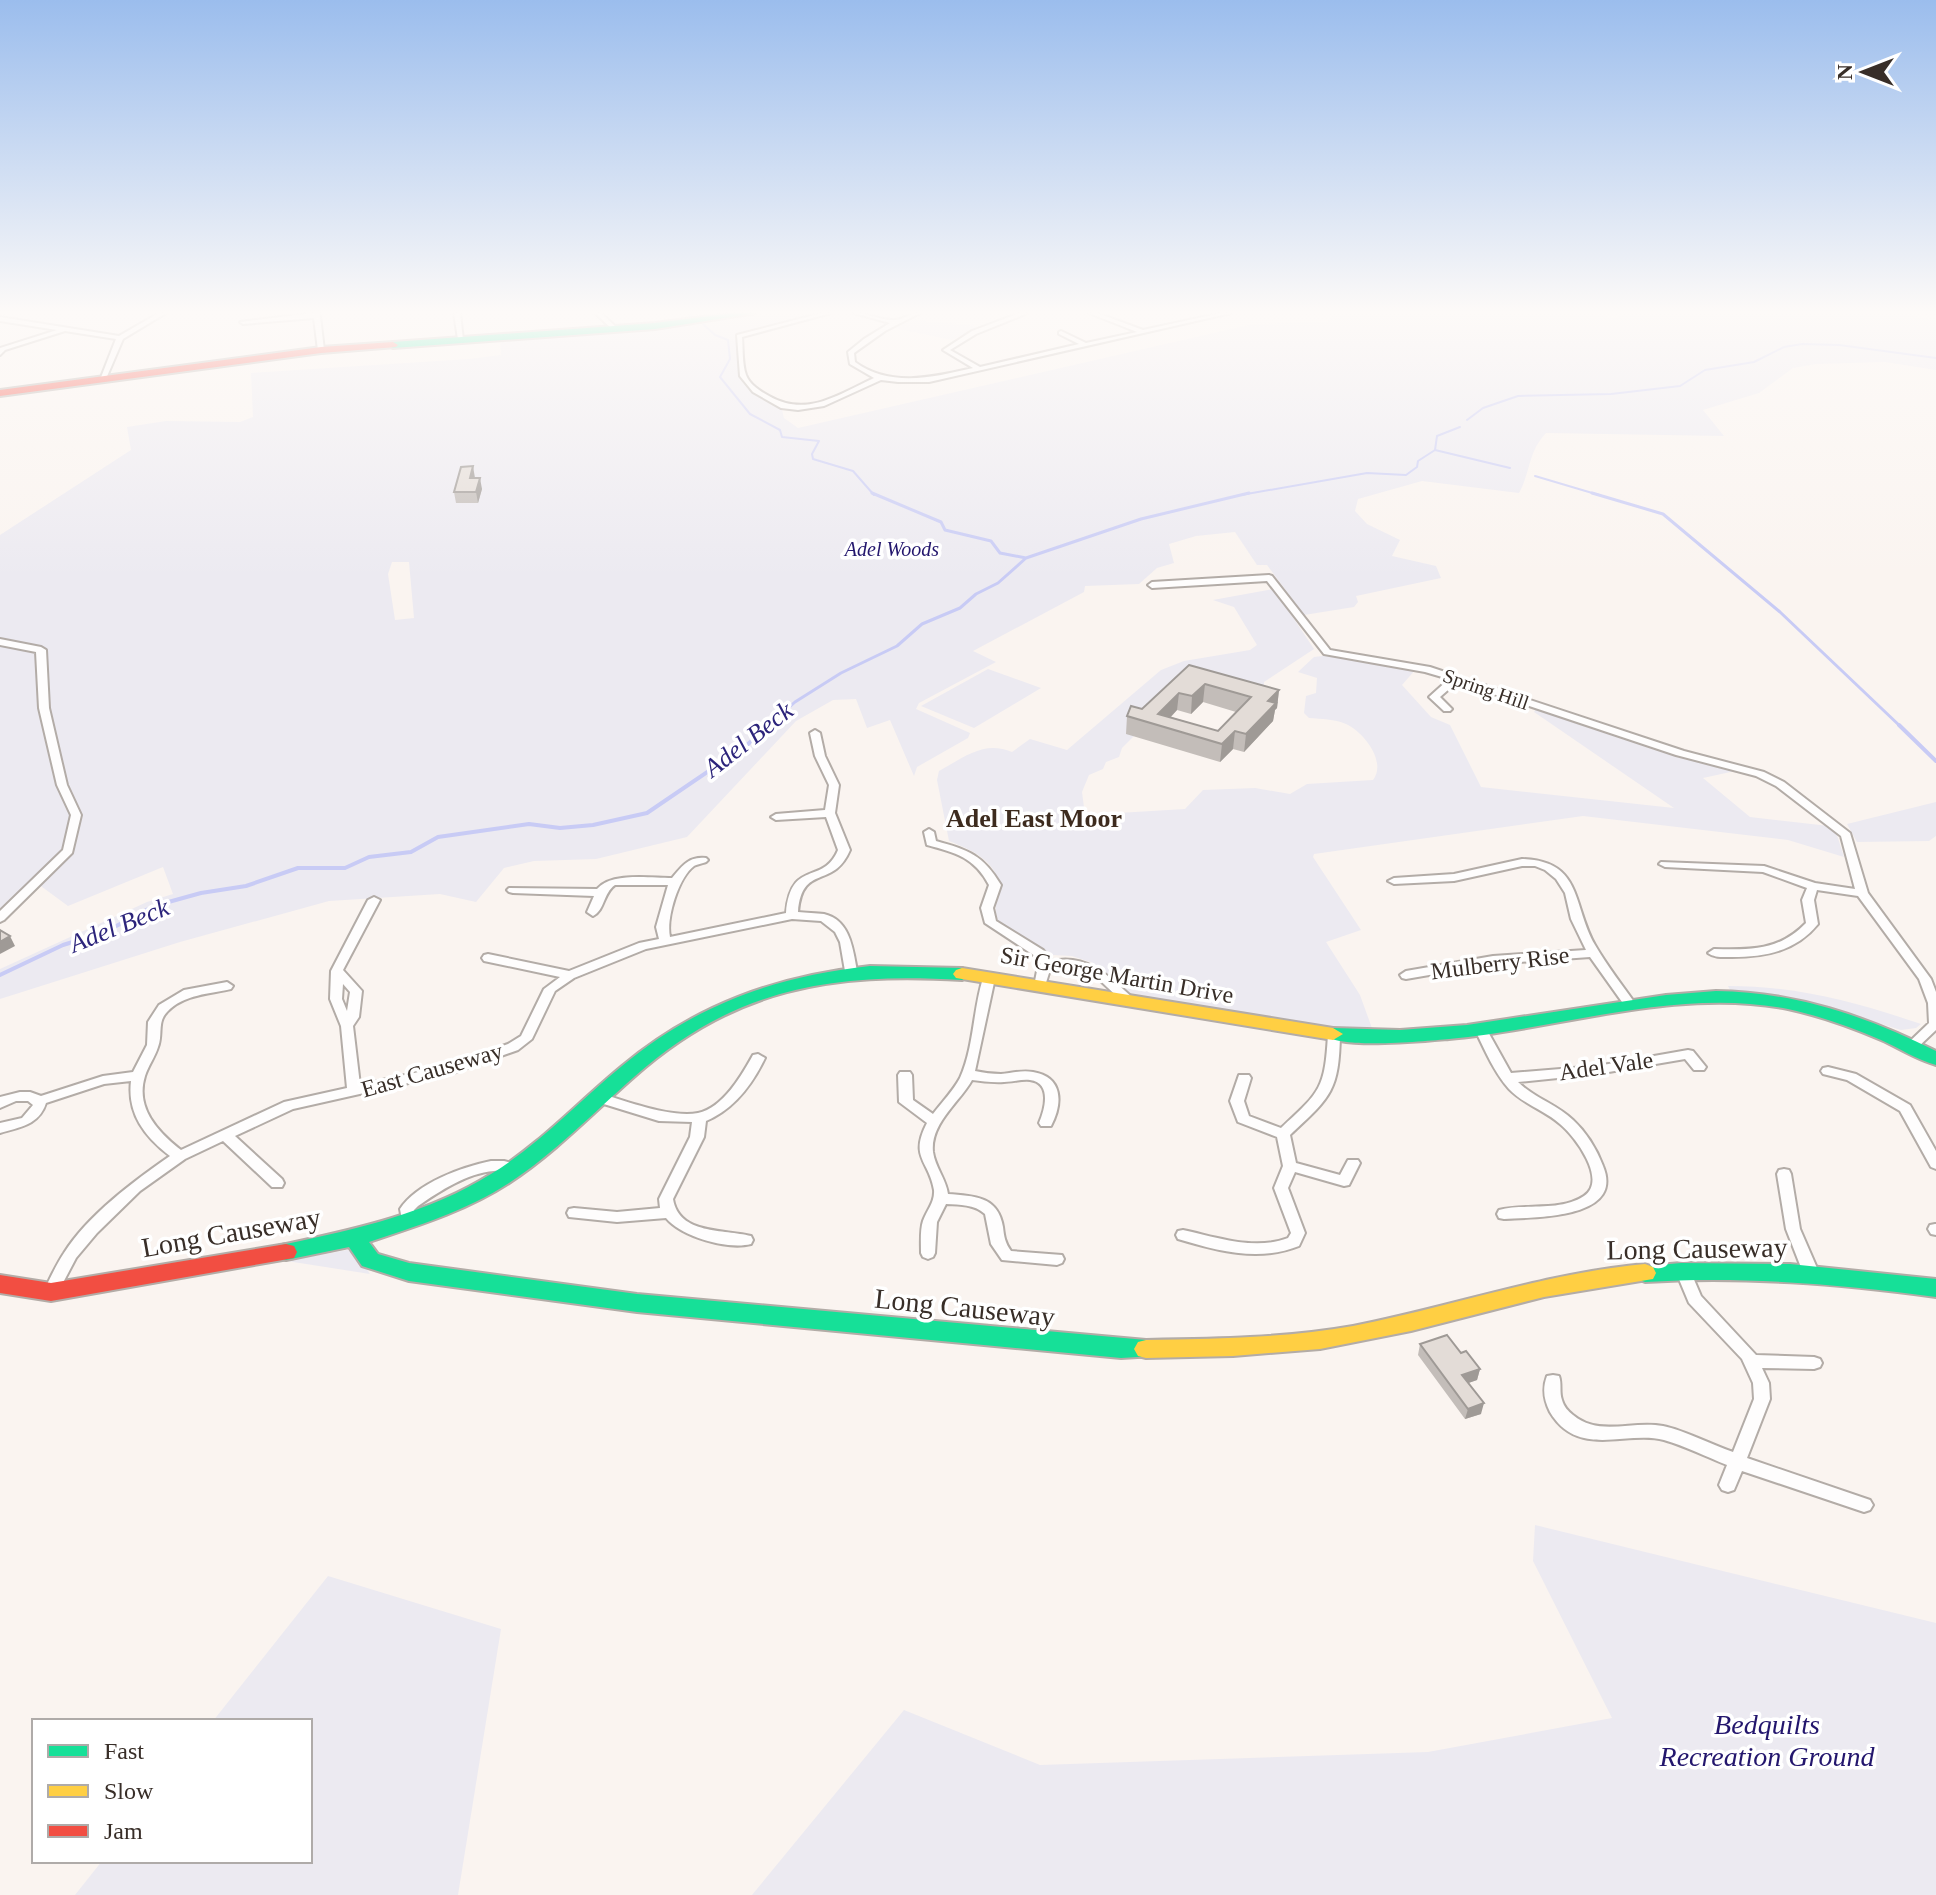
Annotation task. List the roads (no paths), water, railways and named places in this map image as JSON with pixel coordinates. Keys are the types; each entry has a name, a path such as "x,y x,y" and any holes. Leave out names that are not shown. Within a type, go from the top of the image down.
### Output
{"street":[{"path":"773,401 798,408 830,401"},
{"name":"Spring Hill","path":"1152,585 1269,578 1327,652 1418,667 1680,753 1760,774 1780,784 1846,835 1862,893"},
{"path":"0,642 41,650 44,708 62,785 76,815 68,851 0,918"},
{"path":"1447,709 1434,697 1455,679"},
{"path":"792,915 795,887 802,880 828,870 842,857 844,850 830,813 836,791 817,749 815,733"},
{"path":"776,817 830,813"},
{"path":"929,832 931,843 967,852 985,866 995,885 987,908 991,923 1039,953 1049,965"},
{"path":"665,940 662,927 675,881 683,869 702,860"},
{"path":"1394,881 1461,876 1519,861 1541,864 1553,870 1569,890 1577,921 1594,953 1631,1006"},
{"path":"1665,864 1764,869 1813,886 1862,893 1925,979 1934,1003 1935,1024 1912,1045"},
{"path":"593,912 601,893 612,882 675,881"},
{"path":"1714,953 1771,952 1788,944 1812,924 1808,900 1813,886"},
{"path":"513,890 601,893"},
{"path":"354,1092 347,1026 336,999 337,971 374,900"},
{"name":"East Causeway","path":"51,1292 70,1255 92,1229 135,1187 180,1156 289,1105 453,1069 513,1047 526,1039 550,989 570,975 665,940 792,915 824,918 840,930 846,942 851,971"},
{"name":"Mulberry Rise","path":"1406,975 1493,960 1594,953"},
{"path":"488,958 570,975"},
{"path":"1040,986 1043,971 1049,965 1069,961 1087,966 1131,1003"},
{"name":"Sir George Martin Drive","path":"354,1238 458,1202 514,1169 661,1041 719,1007 789,982 851,971 933,969 1334,1034 1420,1036 1481,1030 1709,996 1780,1002 1841,1016 1912,1045 1936,1059"},
{"path":"337,971 356,991 353,1017 347,1026"},
{"path":"928,1253 930,1222 942,1190 928,1163 926,1147 934,1121 968,1075 980,1001 989,978"},
{"path":"180,1156 146,1129 136,1101 138,1076 153,1045 154,1022 163,1008 188,993 227,986"},
{"path":"1481,1030 1508,1078 1524,1095 1567,1121 1596,1163 1602,1180 1600,1191 1590,1201 1504,1214"},
{"path":"1283,1134 1320,1101 1333,1074 1334,1034"},
{"name":"Adel Vale","path":"1508,1078 1597,1070 1688,1054 1699,1067"},
{"path":"599,1098 659,1116 699,1118 714,1111 745,1084 758,1058"},
{"path":"1828,1071 1851,1077 1905,1108 1936,1164"},
{"path":"905,1075 906,1102 934,1121"},
{"path":"968,1075 994,1078 1035,1076 1046,1082 1052,1092 1053,1108 1046,1123"},
{"path":"0,1103 22,1095 39,1101 103,1080 138,1076"},
{"path":"1244,1078 1237,1111 1243,1119 1283,1134"},
{"path":"0,1128 27,1121 38,1111 39,1101"},
{"path":"699,1118 697,1137 666,1199 668,1213 681,1224 703,1232 746,1240"},
{"path":"224,1134 277,1183"},
{"path":"1183,1235 1246,1248 1285,1247 1294,1242 1298,1233 1281,1188 1290,1166 1283,1134"},
{"path":"1290,1166 1344,1181 1353,1163"},
{"path":"1784,1174 1793,1229 1812,1275"},
{"path":"941,1198 975,1203 990,1210 994,1217 996,1242 1007,1256 1057,1259"},
{"path":"574,1213 617,1217 668,1213"},
{"name":"Long Causeway","path":"0,1284 51,1292 264,1257 354,1238 370,1260 409,1272 637,1303 1121,1349 1269,1347 1375,1331 1578,1279 1684,1272 1812,1275 1936,1288"},
{"path":"1684,1272 1694,1299 1753,1361 1761,1383 1762,1399 1728,1485"},
{"path":"1753,1361 1814,1363"},
{"path":"1553,1381 1552,1398 1558,1411 1584,1432 1618,1436 1648,1431 1663,1433 1864,1505"}],"waterway":[{"path":"740,401 750,414 780,430 782,437 819,441 812,454 813,459 853,471 872,493"},
{"name":"Adel Beck","path":"1467,420 1483,408 1502,401"},
{"name":"Adel Beck","path":"1435,450 1437,436 1460,427"},
{"name":"Adel Beck","path":"1241,495 1367,473 1406,475 1417,467 1418,461 1435,450"},
{"path":"1435,450 1510,468"},
{"path":"1535,476 1599,495"},
{"path":"872,493 941,522 945,530 991,541 1000,553 1026,558"},
{"name":"Adel Beck","path":"1026,558 1141,519 1249,493"},
{"path":"1592,493 1663,514 1780,612 1901,727"},
{"name":"Adel Beck","path":"767,727 795,702 841,673 897,646 922,624 960,608 976,594 998,583 1026,558"},
{"name":"Adel Beck","path":"0,975 63,945 105,932 154,906 201,893 246,886 298,868 345,868 369,857 411,852 438,837 529,824 560,828 593,825 647,813 747,745 769,725"},
{"path":"1899,725 1936,761"}],"district":[{"name":"Adel East Moor","path":"1034,818"}],"park label":[{"name":"Adel Woods","path":"892,549"},
{"name":"Bedquilts Recreation Ground","path":"1767,1740"}]}
